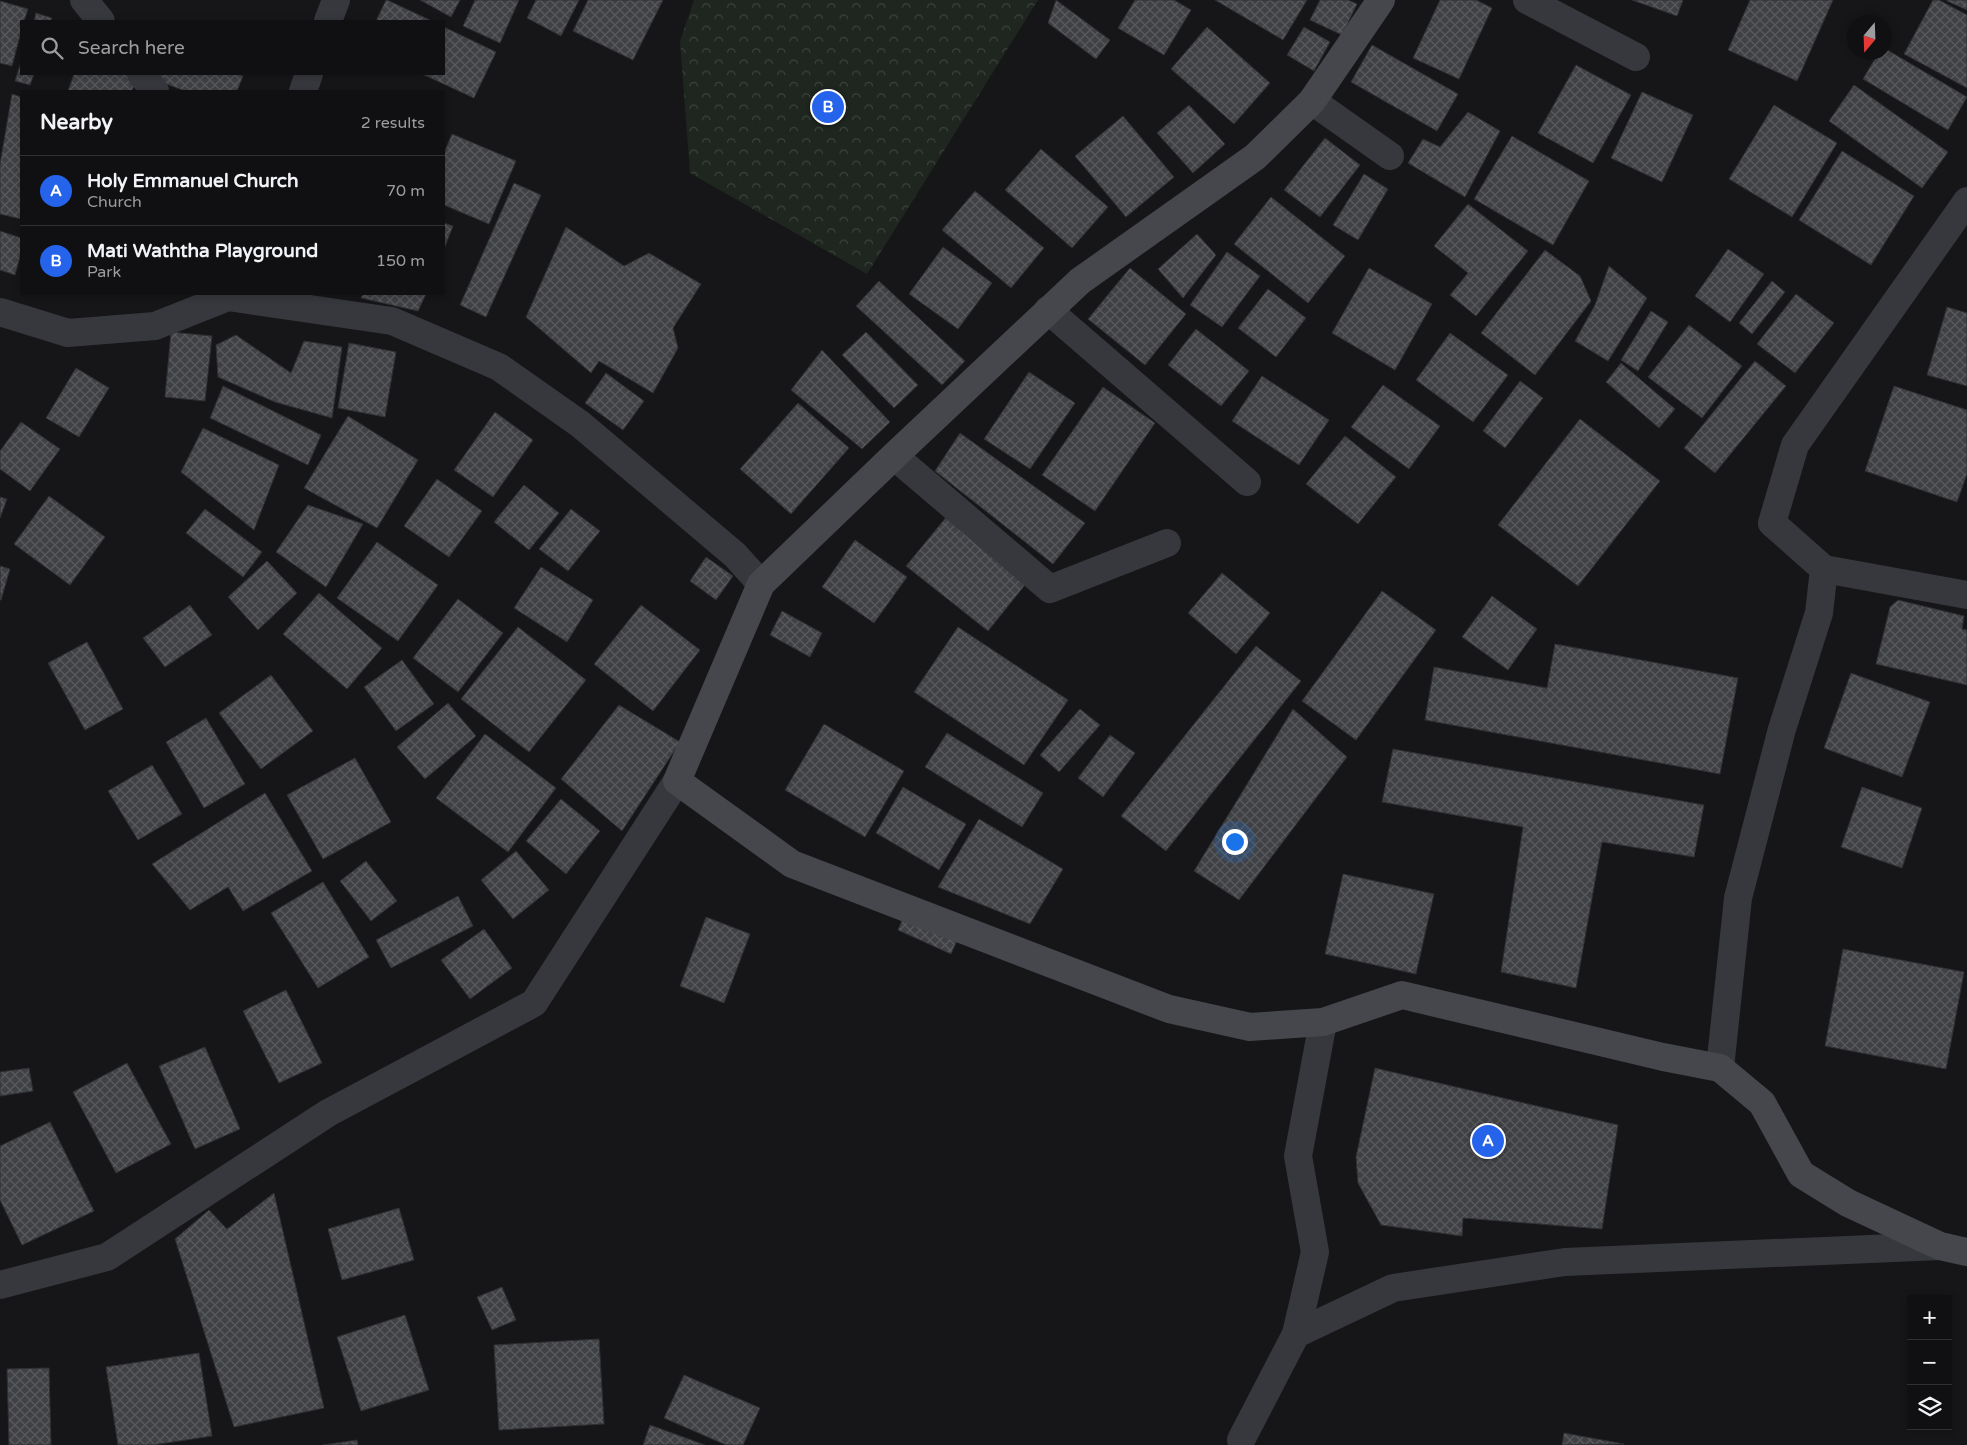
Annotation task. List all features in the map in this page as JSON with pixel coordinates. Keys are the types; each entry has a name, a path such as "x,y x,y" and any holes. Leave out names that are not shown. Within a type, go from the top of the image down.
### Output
{"street":[{"path":"84,0 100,20"},
{"path":"328,20 336,0"},
{"path":"0,1285 107,1257 328,1113 534,1003 677,781 761,584 1080,281 1255,157 1312,101 1381,0"},
{"path":"1527,0 1636,57"},
{"path":"142,75 154,90"},
{"path":"303,90 309,75"},
{"path":"1312,101 1390,156"},
{"path":"1967,201 1794,445 1772,523 1824,569 1967,596"},
{"path":"0,312 68,333 155,326 229,295 392,321 499,367 580,424 735,555 761,584"},
{"path":"1048,310 1247,482"},
{"path":"894,456 1050,589 1167,543"},
{"path":"1720,1068 1738,898 1779,738 1819,613 1824,569"},
{"path":"677,781 792,864 1169,1009 1250,1027 1323,1022 1402,995 1663,1057 1720,1068 1762,1103 1801,1174 1848,1203 1940,1246 1967,1252"},
{"path":"1240,1440 1296,1334 1315,1252 1298,1156 1323,1022"},
{"path":"1296,1334 1393,1288 1565,1262 1940,1246"}],"green space":[{"path":"694,0 1038,0 867,274 690,173 680,41"}],"building":[{"path":"387,0 430,20 376,20"},
{"path":"420,0 460,0 451,17"},
{"path":"475,0 519,0 500,43 463,26"},
{"path":"536,0 579,0 561,36 527,18"},
{"path":"588,0 663,0 633,60 573,31"},
{"path":"1056,0 1110,40 1096,59 1048,23"},
{"path":"1135,0 1174,0 1191,10 1164,55 1118,28"},
{"path":"1215,0 1307,0 1283,40"},
{"path":"1320,0 1348,0 1357,4 1342,35 1310,20"},
{"path":"1440,0 1476,0 1492,8 1459,79 1413,58"},
{"path":"1632,0 1683,0 1677,16"},
{"path":"1750,0 1833,0 1797,81 1728,50"},
{"path":"1933,0 1939,0 1967,15 1967,88 1904,54"},
{"path":"1967,0 1967,10 1947,1"},
{"path":"0,1 28,9 24,20 20,20 20,36 12,66 0,63"},
{"path":"36,13 52,18 51,20 34,20"},
{"path":"445,27 496,52 474,98 424,75 445,75"},
{"path":"1207,27 1270,83 1234,124 1171,69"},
{"path":"1304,27 1330,42 1314,71 1287,55"},
{"path":"1372,45 1458,94 1437,131 1351,82"},
{"path":"1892,53 1967,97 1948,130 1863,79 1874,60 1892,60"},
{"path":"20,65 20,75 34,75 30,85 15,81"},
{"path":"1576,65 1631,95 1593,163 1538,133"},
{"path":"74,75 126,75 137,78 132,90 68,90"},
{"path":"152,75 243,76 237,90 182,90 151,78"},
{"path":"1854,85 1948,152 1922,188 1829,121"},
{"path":"1642,92 1693,115 1662,182 1611,158"},
{"path":"12,94 20,97 20,219 0,214 0,164"},
{"path":"1189,105 1225,144 1193,173 1157,133"},
{"path":"1774,105 1837,143 1792,217 1729,179"},
{"path":"1468,112 1500,131 1465,197 1408,163 1423,139 1440,147"},
{"path":"1123,116 1174,177 1126,217 1075,156"},
{"path":"452,134 516,161 489,224 445,205 445,151"},
{"path":"1512,136 1589,181 1553,245 1474,199"},
{"path":"1325,138 1360,165 1320,217 1284,190"},
{"path":"1041,149 1108,207 1072,248 1005,190"},
{"path":"1842,151 1914,196 1871,265 1799,220"},
{"path":"1364,174 1388,189 1358,240 1333,225"},
{"path":"514,183 541,195 486,317 460,305"},
{"path":"975,191 1044,248 1011,288 942,230"},
{"path":"1271,197 1345,256 1308,303 1234,244"},
{"path":"1468,204 1528,251 1476,316 1450,295 1468,273 1434,246"},
{"path":"445,223 453,226 445,246"},
{"path":"566,227 624,266 649,253 701,284 673,328 678,348 653,393 599,361 591,373 526,317"},
{"path":"0,231 20,238 20,257 15,275 0,270"},
{"path":"1197,234 1216,255 1183,298 1158,269"},
{"path":"943,247 992,283 958,329 909,294"},
{"path":"1728,249 1764,274 1730,322 1695,296"},
{"path":"1545,250 1580,276 1591,301 1535,375 1481,333"},
{"path":"1227,252 1260,276 1222,327 1190,305"},
{"path":"1609,266 1647,298 1608,361 1575,341 1595,305"},
{"path":"1130,268 1186,314 1145,365 1088,319"},
{"path":"1369,268 1432,304 1395,370 1332,333"},
{"path":"879,281 965,361 942,385 856,306"},
{"path":"1772,281 1785,292 1752,334 1739,323"},
{"path":"1268,289 1306,318 1276,357 1238,328"},
{"path":"1796,294 1834,323 1795,373 1757,344"},
{"path":"362,295 426,295 418,311 361,298"},
{"path":"1947,307 1967,313 1967,386 1927,375"},
{"path":"1651,311 1668,322 1638,371 1621,360"},
{"path":"1689,325 1742,366 1702,418 1648,377"},
{"path":"1196,329 1249,371 1221,406 1168,365"},
{"path":"171,332 212,336 205,401 165,397"},
{"path":"866,332 918,385 894,408 842,355"},
{"path":"1450,333 1508,375 1473,422 1416,380"},
{"path":"236,335 291,373 304,341 342,347 332,418 275,402 218,377 216,345"},
{"path":"349,343 396,352 385,417 338,408"},
{"path":"822,350 890,422 862,449 791,390"},
{"path":"1755,361 1786,386 1715,473 1684,448"},
{"path":"1621,363 1675,409 1659,428 1606,382"},
{"path":"76,368 109,388 79,437 46,418"},
{"path":"1029,372 1075,403 1030,469 984,439"},
{"path":"606,373 644,401 623,430 585,403"},
{"path":"1262,376 1329,420 1299,465 1232,421"},
{"path":"1520,381 1543,398 1505,448 1483,431"},
{"path":"1383,385 1440,426 1409,469 1351,427"},
{"path":"223,386 321,435 308,465 210,418"},
{"path":"1894,386 1967,410 1967,474 1957,502 1865,471"},
{"path":"1103,387 1155,423 1095,511 1042,475"},
{"path":"798,403 849,448 791,514 740,469"},
{"path":"495,412 533,440 493,497 454,470"},
{"path":"348,416 418,460 377,528 304,488"},
{"path":"1580,419 1660,481 1578,586 1498,525"},
{"path":"21,422 60,449 30,491 0,469 0,451"},
{"path":"203,428 279,465 254,530 181,472"},
{"path":"960,433 1085,523 1053,564 935,471"},
{"path":"1345,436 1396,477 1358,524 1306,484"},
{"path":"437,479 482,511 449,557 404,526"},
{"path":"524,485 559,513 529,550 494,522"},
{"path":"49,496 105,537 70,585 14,544"},
{"path":"0,497 7,499 0,518"},
{"path":"308,505 363,524 326,587 276,552"},
{"path":"205,509 262,552 243,577 186,533"},
{"path":"571,509 600,531 568,571 539,549"},
{"path":"948,515 1029,580 988,631 906,566"},
{"path":"855,540 907,577 874,623 822,587"},
{"path":"377,542 438,585 398,641 337,598"},
{"path":"706,557 733,576 716,600 690,581"},
{"path":"267,561 297,593 258,630 228,597"},
{"path":"0,566 10,569 1,600 0,600"},
{"path":"541,567 593,600 567,642 514,608"},
{"path":"1222,573 1270,613 1236,654 1188,613"},
{"path":"1382,591 1436,630 1356,740 1302,701"},
{"path":"319,593 382,648 347,689 283,634"},
{"path":"1492,596 1537,629 1508,670 1462,637"},
{"path":"458,599 503,633 458,692 413,658"},
{"path":"1898,600 1964,616 1962,629 1967,630 1967,685 1876,664 1890,607"},
{"path":"190,605 212,635 165,667 143,638"},
{"path":"641,605 700,650 653,711 594,664"},
{"path":"782,611 822,633 810,657 770,635"},
{"path":"518,627 586,680 529,752 461,699"},
{"path":"958,627 1068,700 1024,765 914,692"},
{"path":"87,642 123,709 85,730 48,663"},
{"path":"1555,644 1738,678 1720,774 1425,720 1434,667 1547,688"},
{"path":"1256,646 1301,681 1166,851 1121,816"},
{"path":"402,660 434,704 396,731 364,687"},
{"path":"1851,673 1930,702 1902,777 1824,748"},
{"path":"271,675 313,731 261,769 219,713"},
{"path":"448,703 476,736 425,779 397,747"},
{"path":"619,705 680,742 622,831 561,779"},
{"path":"1080,709 1100,725 1059,772 1040,755"},
{"path":"1293,709 1347,757 1239,900 1194,871"},
{"path":"206,718 245,784 204,808 166,742"},
{"path":"824,724 904,771 865,837 785,790"},
{"path":"947,733 1043,793 1022,827 925,767"},
{"path":"485,734 556,788 508,852 436,798"},
{"path":"1110,735 1135,753 1103,797 1078,778"},
{"path":"1393,749 1704,805 1694,857 1602,842 1576,988 1501,972 1523,827 1382,802"},
{"path":"355,758 391,822 323,859 287,795"},
{"path":"152,765 182,814 138,840 108,791"},
{"path":"903,787 966,824 939,870 876,833"},
{"path":"1862,787 1922,808 1902,868 1841,847"},
{"path":"265,793 312,871 243,911 228,887 190,910 152,864"},
{"path":"561,799 600,831 566,874 526,841"},
{"path":"979,819 1063,869 1030,924 938,887"},
{"path":"516,851 549,890 513,919 481,880"},
{"path":"366,861 397,901 371,921 340,881"},
{"path":"1343,874 1434,894 1416,974 1325,954"},
{"path":"323,882 369,957 318,988 271,913"},
{"path":"458,896 473,926 391,968 376,940"},
{"path":"906,911 959,936 951,954 898,930"},
{"path":"706,917 750,934 724,1003 680,986"},
{"path":"484,929 512,968 470,999 441,960"},
{"path":"1843,949 1964,972 1946,1069 1825,1046"},
{"path":"286,990 322,1063 279,1083 243,1011"},
{"path":"205,1047 240,1129 195,1149 159,1066"},
{"path":"127,1063 171,1144 116,1173 73,1092"},
{"path":"29,1068 33,1091 0,1096 0,1072"},
{"path":"1375,1068 1618,1125 1602,1229 1463,1218 1462,1236 1381,1225 1358,1183 1356,1157"},
{"path":"50,1122 94,1211 22,1245 0,1200 0,1146"},
{"path":"274,1193 324,1408 234,1427 175,1239 209,1210 227,1229"},
{"path":"399,1208 414,1260 342,1280 328,1229"},
{"path":"502,1287 516,1320 492,1330 477,1297"},
{"path":"405,1315 429,1390 361,1411 337,1337"},
{"path":"599,1339 604,1424 499,1430 494,1345"},
{"path":"199,1353 212,1436 153,1445 118,1445 106,1367"},
{"path":"49,1368 51,1445 9,1445 7,1369"},
{"path":"684,1375 760,1408 743,1445 726,1445 664,1418"},
{"path":"650,1425 705,1445 643,1445"},
{"path":"1564,1433 1624,1444 1562,1445"},
{"path":"357,1440 358,1445 323,1445"}],"place":[{"name":"Mati Waththa Playground","path":"828,107"},
{"name":"Holy Emmanuel Church","path":"1488,1141"}]}
